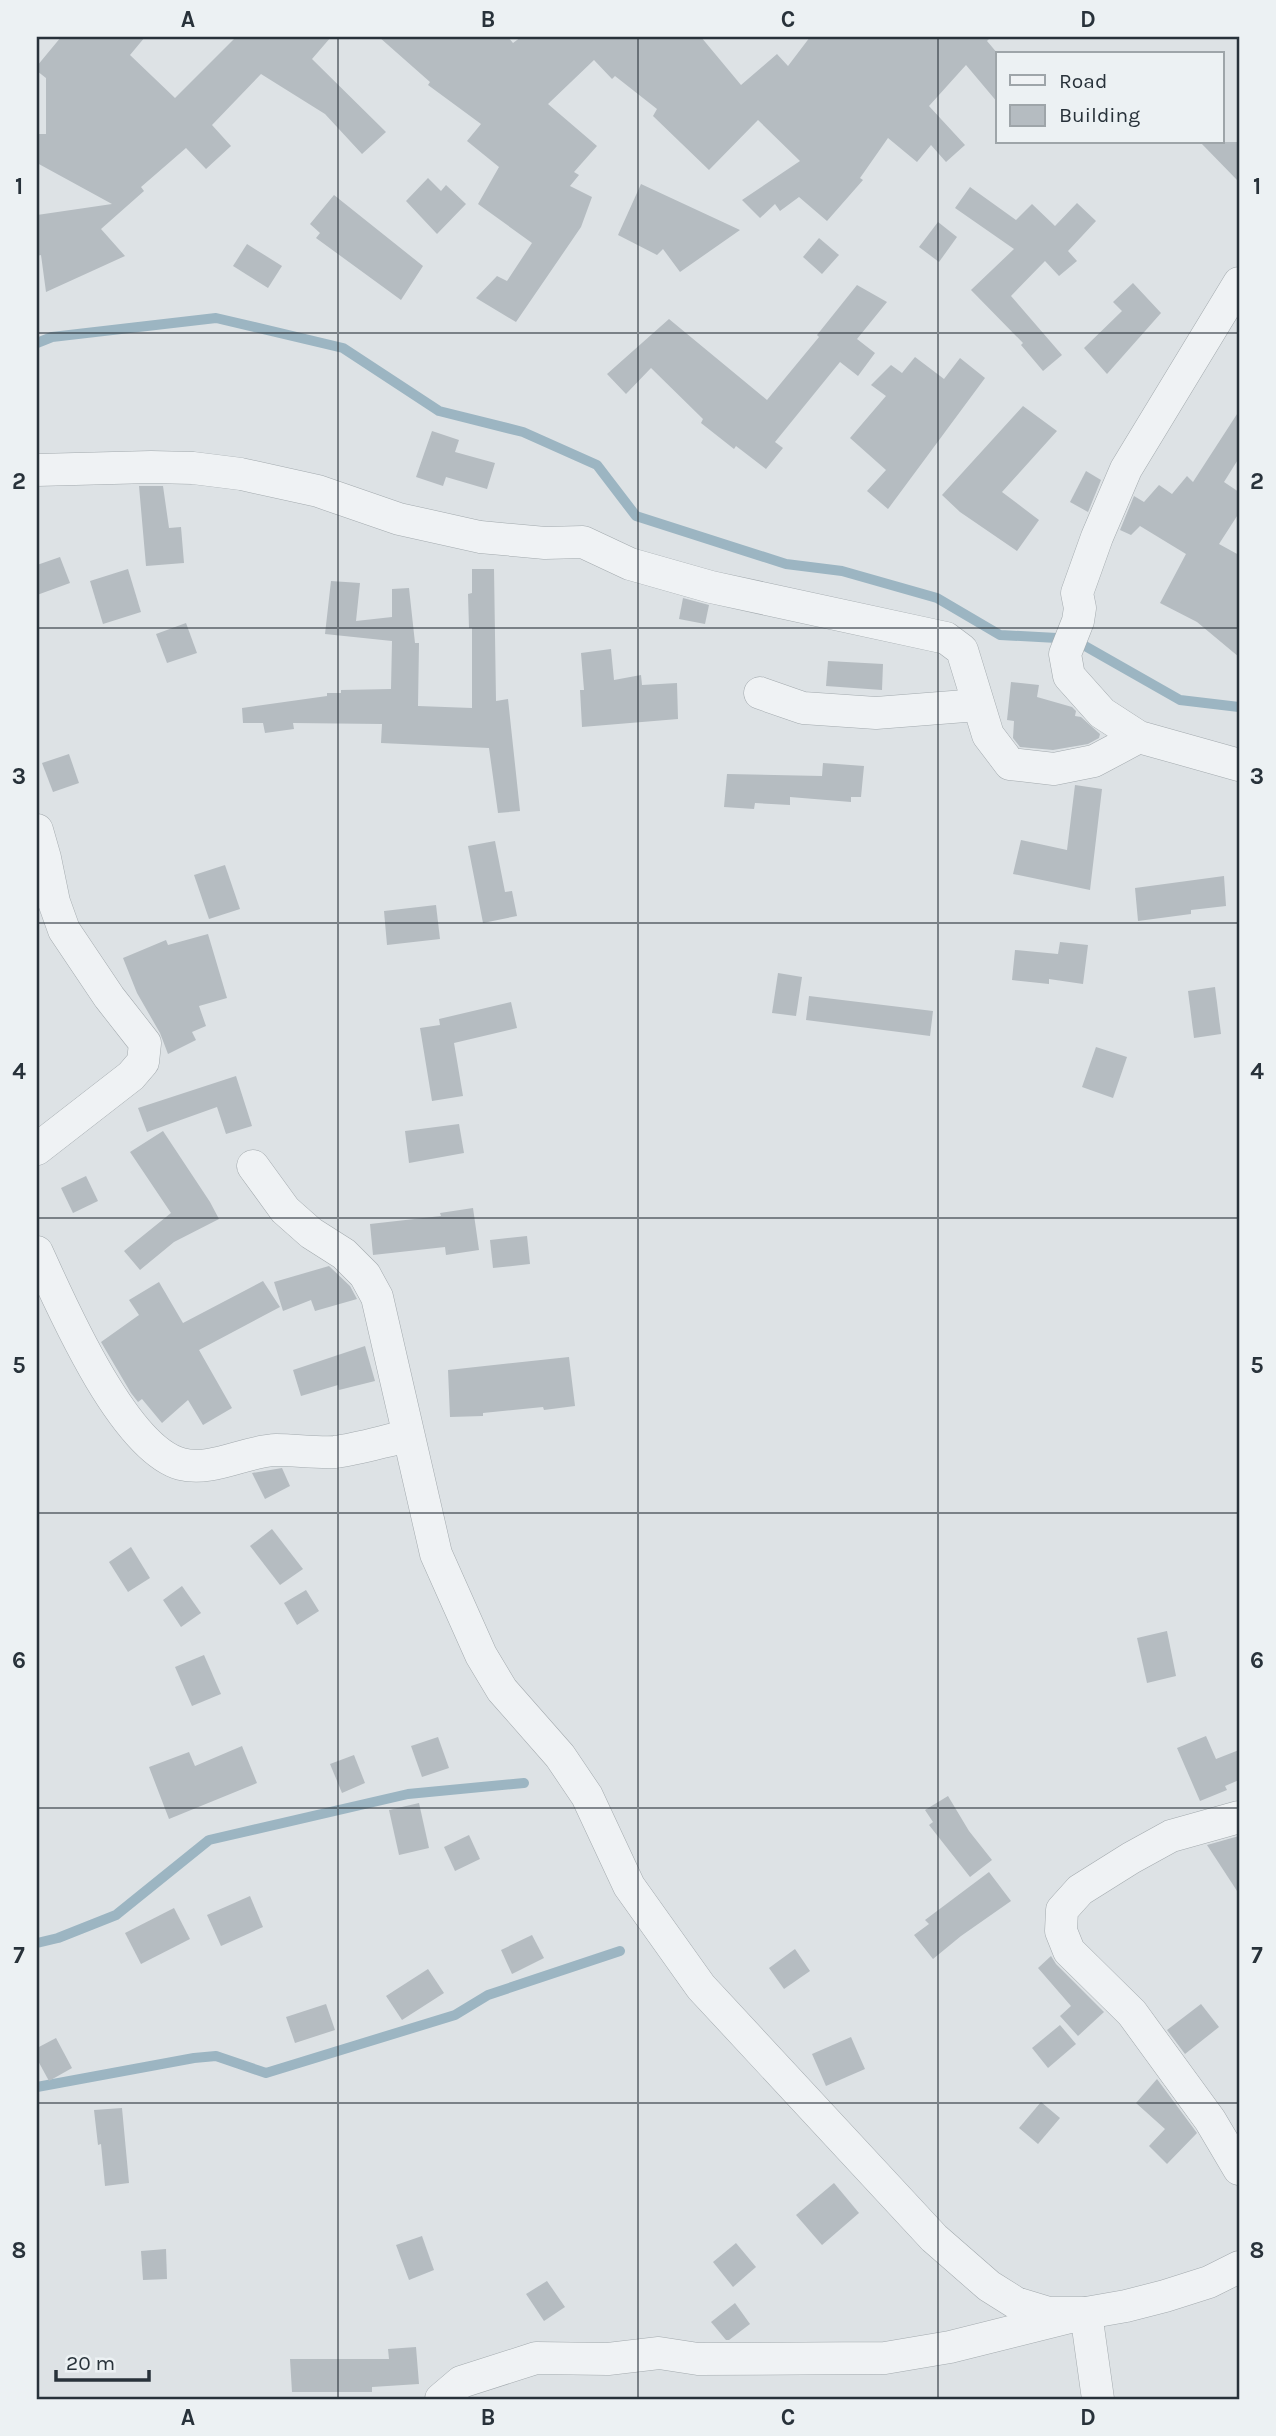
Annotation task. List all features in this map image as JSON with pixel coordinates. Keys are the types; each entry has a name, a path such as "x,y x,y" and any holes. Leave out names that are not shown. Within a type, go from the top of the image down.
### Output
{"street":[{"path":"1239,283 1126,470 1097,537 1077,593 1080,608 1078,621 1065,654 1069,676 1102,713 1139,737 1239,765"},
{"path":"37,464 37,471 123,467 215,470 287,483 399,519 480,537 545,543 583,542 630,564 711,587 946,638 962,650 988,735 1010,764 1054,769 1094,761 1139,737"},
{"path":"760,693 803,708 876,713 978,705"},
{"path":"37,831 54,902 64,930 109,997 145,1043 144,1062 131,1076 37,1149"},
{"path":"253,1166 285,1210 311,1233 344,1254 365,1275 377,1297 436,1554 481,1655 502,1690 561,1756 580,1786 629,1886 688,1970 934,2238 980,2278 1016,2303 1049,2313 1086,2313"},
{"path":"37,1252 86,1356 138,1434 157,1453 182,1465 213,1464 276,1450 305,1453 338,1451 408,1436"},
{"path":"1239,1817 1171,1836 1080,1890 1062,1910 1061,1931 1069,1951 1132,2013 1209,2120 1239,2169"},
{"path":"441,2399 461,2382 536,2358 608,2359 659,2353 698,2359 885,2358 950,2347 1165,2296 1239,2267"},
{"path":"1086,2313 1098,2399"}],"building":[{"path":"61,37 145,37 130,55 175,98 236,37 331,37 312,59 386,132 362,154 325,114 261,74 212,125 231,146 206,169 186,148 141,187 144,191 101,229 125,256 46,292 41,255 37,256 37,215 112,204 37,163 37,134 46,134 46,78 37,71 37,66"},
{"path":"379,37 508,37 513,43 521,37 701,37 741,85 777,54 788,66 810,37 991,37 987,41 996,52 996,101 966,65 929,106 965,145 946,162 931,145 917,162 888,138 860,178 863,180 827,221 799,197 780,211 775,204 760,218 742,200 800,161 758,120 709,170 653,116 657,109 615,76 612,79 594,60 548,104 597,146 574,172 579,175 570,186 592,197 581,227 516,322 476,298 497,276 507,281 532,243 478,204 499,167 467,141 481,124 428,85 430,82"},
{"path":"1239,142 1239,182 1202,144"},
{"path":"428,178 441,191 446,185 466,204 437,234 406,201"},
{"path":"641,184 740,230 680,272 663,249 657,255 618,235"},
{"path":"970,187 1016,220 1032,204 1055,226 1077,203 1096,221 1068,251 1077,261 1059,276 1045,261 1011,296 1062,355 1043,371 1021,345 1023,343 971,290 1014,249 955,208"},
{"path":"334,195 423,266 401,300 316,238 320,233 310,224"},
{"path":"938,222 957,237 939,262 919,247"},
{"path":"819,238 839,255 822,274 803,257"},
{"path":"247,244 282,266 268,288 233,266"},
{"path":"1133,283 1161,313 1107,374 1084,348 1122,311 1113,302"},
{"path":"857,285 887,302 857,339 875,353 858,376 840,362 775,442 783,448 766,469 736,446 734,449 701,423 703,419 651,368 626,394 607,374 669,319 767,400 819,337 817,335"},
{"path":"915,357 944,379 960,358 985,378 888,509 867,491 886,470 850,438 886,396 871,385 891,365 902,373"},
{"path":"1023,406 1057,431 1002,492 1039,520 1017,551 960,512 942,495"},
{"path":"1239,411 1239,458 1224,482 1239,492 1239,513 1219,544 1239,555 1239,657 1197,622 1160,603 1186,554 1140,526 1131,535 1120,530 1134,496 1144,502 1159,485 1172,494 1187,476 1193,482"},
{"path":"432,431 459,440 455,452 495,463 487,489 446,477 443,486 416,477"},
{"path":"1086,471 1101,480 1088,512 1070,502"},
{"path":"139,486 163,486 169,528 181,527 184,563 146,566"},
{"path":"60,557 70,583 37,595 37,565"},
{"path":"128,569 141,612 103,624 90,581"},
{"path":"472,569 494,569 496,701 508,699 520,811 498,813 489,748 381,743 382,724 293,723 294,729 265,733 263,723 243,723 242,708 327,696 327,693 341,693 341,690 391,689 392,641 325,634 331,581 360,583 356,621 392,617 392,589 409,588 415,643 419,643 418,706 472,708 472,628 469,628 468,594 472,593"},
{"path":"683,598 709,605 705,624 679,619"},
{"path":"186,623 197,653 167,663 156,634"},
{"path":"611,649 614,680 641,675 642,685 677,683 678,719 582,727 580,690 584,690 581,653"},
{"path":"828,661 883,664 882,690 826,686"},
{"path":"1011,682 1039,685 1037,697 1072,707 1076,711 1075,716 1081,717 1100,734 1099,738 1088,744 1053,750 1020,747 1013,738 1014,721 1007,720"},
{"path":"69,754 79,783 53,792 42,763"},
{"path":"823,763 864,766 861,797 851,797 851,802 790,797 790,805 755,803 754,809 724,807 727,774 822,776"},
{"path":"1075,785 1102,789 1090,890 1013,874 1021,840 1067,850"},
{"path":"495,841 505,892 512,891 517,916 483,923 468,846"},
{"path":"225,865 240,909 209,919 194,875"},
{"path":"1224,876 1226,906 1138,921 1135,888"},
{"path":"436,905 440,939 387,945 384,911"},
{"path":"208,934 227,998 199,1006 206,1026 192,1032 196,1040 168,1054 160,1033 137,993 123,958 166,940 168,945"},
{"path":"1060,942 1088,945 1083,984 1049,979 1049,984 1012,980 1015,950 1058,954"},
{"path":"778,973 802,977 796,1016 772,1013"},
{"path":"1215,987 1221,1034 1194,1038 1188,991"},
{"path":"809,996 933,1011 930,1036 806,1020"},
{"path":"511,1002 517,1028 454,1043 463,1096 432,1101 420,1028 440,1025 439,1019"},
{"path":"1096,1047 1127,1057 1113,1098 1082,1087"},
{"path":"236,1076 252,1126 226,1134 217,1107 147,1132 138,1108"},
{"path":"459,1124 464,1153 409,1163 405,1131"},
{"path":"163,1131 219,1219 174,1242 140,1270 124,1251 171,1213 130,1152"},
{"path":"86,1176 98,1201 73,1213 61,1188"},
{"path":"473,1208 479,1250 446,1255 445,1247 373,1255 370,1224 441,1216 440,1213"},
{"path":"527,1236 530,1264 493,1268 490,1240"},
{"path":"329,1266 350,1286 357,1299 315,1311 311,1300 283,1311 274,1282"},
{"path":"263,1281 280,1307 199,1350 232,1408 203,1425 188,1400 162,1423 142,1399 138,1402 131,1393 101,1342 139,1315 129,1300 159,1282 183,1323"},
{"path":"365,1346 375,1381 339,1390 338,1385 301,1396 293,1370"},
{"path":"569,1357 575,1406 450,1417 448,1370"},
{"path":"282,1468 290,1486 265,1499 252,1473"},
{"path":"272,1529 303,1569 280,1585 250,1546"},
{"path":"131,1547 150,1578 128,1592 109,1562"},
{"path":"182,1586 201,1613 181,1627 163,1600"},
{"path":"306,1590 319,1611 297,1625 284,1603"},
{"path":"1167,1631 1176,1676 1147,1683 1137,1638"},
{"path":"204,1655 221,1694 192,1706 175,1667"},
{"path":"1206,1736 1216,1759 1239,1750 1239,1780 1225,1786 1227,1790 1200,1801 1177,1748"},
{"path":"438,1737 449,1768 422,1777 411,1746"},
{"path":"242,1746 257,1783 169,1819 149,1767 189,1752 195,1766"},
{"path":"354,1755 365,1783 342,1793 330,1764"},
{"path":"948,1796 969,1831 992,1860 970,1877 929,1825 933,1822 925,1810"},
{"path":"419,1803 429,1848 399,1855 389,1810"},
{"path":"469,1835 480,1859 455,1871 444,1847"},
{"path":"1239,1836 1239,1894 1207,1845"},
{"path":"989,1872 1011,1901 933,1959 914,1935 929,1924 925,1920"},
{"path":"250,1896 263,1927 221,1946 207,1915"},
{"path":"174,1908 190,1939 141,1964 125,1933"},
{"path":"532,1935 544,1958 512,1974 501,1950"},
{"path":"795,1949 810,1971 784,1989 769,1968"},
{"path":"1051,1956 1104,2012 1078,2036 1060,2016 1071,2006 1038,1968"},
{"path":"428,1969 444,1993 402,2020 386,1996"},
{"path":"326,2004 335,2030 295,2043 286,2017"},
{"path":"1201,2004 1219,2027 1185,2054 1167,2030"},
{"path":"1060,2025 1076,2044 1048,2068 1032,2048"},
{"path":"851,2037 865,2069 826,2086 812,2054"},
{"path":"56,2038 72,2068 49,2081 37,2059 37,2048"},
{"path":"1157,2079 1197,2133 1167,2164 1149,2146 1165,2129 1136,2103"},
{"path":"1041,2102 1060,2118 1038,2144 1019,2128"},
{"path":"122,2108 129,2183 105,2186 94,2110"},
{"path":"834,2183 859,2213 822,2245 796,2215"},
{"path":"422,2236 434,2270 409,2280 396,2245"},
{"path":"736,2243 756,2267 733,2287 713,2262"},
{"path":"166,2249 167,2279 143,2280 141,2251"},
{"path":"547,2281 565,2307 544,2321 526,2294"},
{"path":"735,2303 750,2324 726,2340 711,2322"},
{"path":"416,2347 419,2384 372,2387 372,2392 292,2392 290,2359 389,2359 388,2349"}],"waterway":[{"path":"37,343 52,337 216,318 343,348 439,411 523,432 597,465 636,516 786,564 842,571 937,598 1000,635 1057,638 1078,642 1180,700 1239,707"},
{"path":"37,1943 58,1938 116,1915 209,1840 408,1794 524,1783"},
{"path":"37,2087 216,2056 266,2073 455,2015 488,1995 620,1951"}]}
